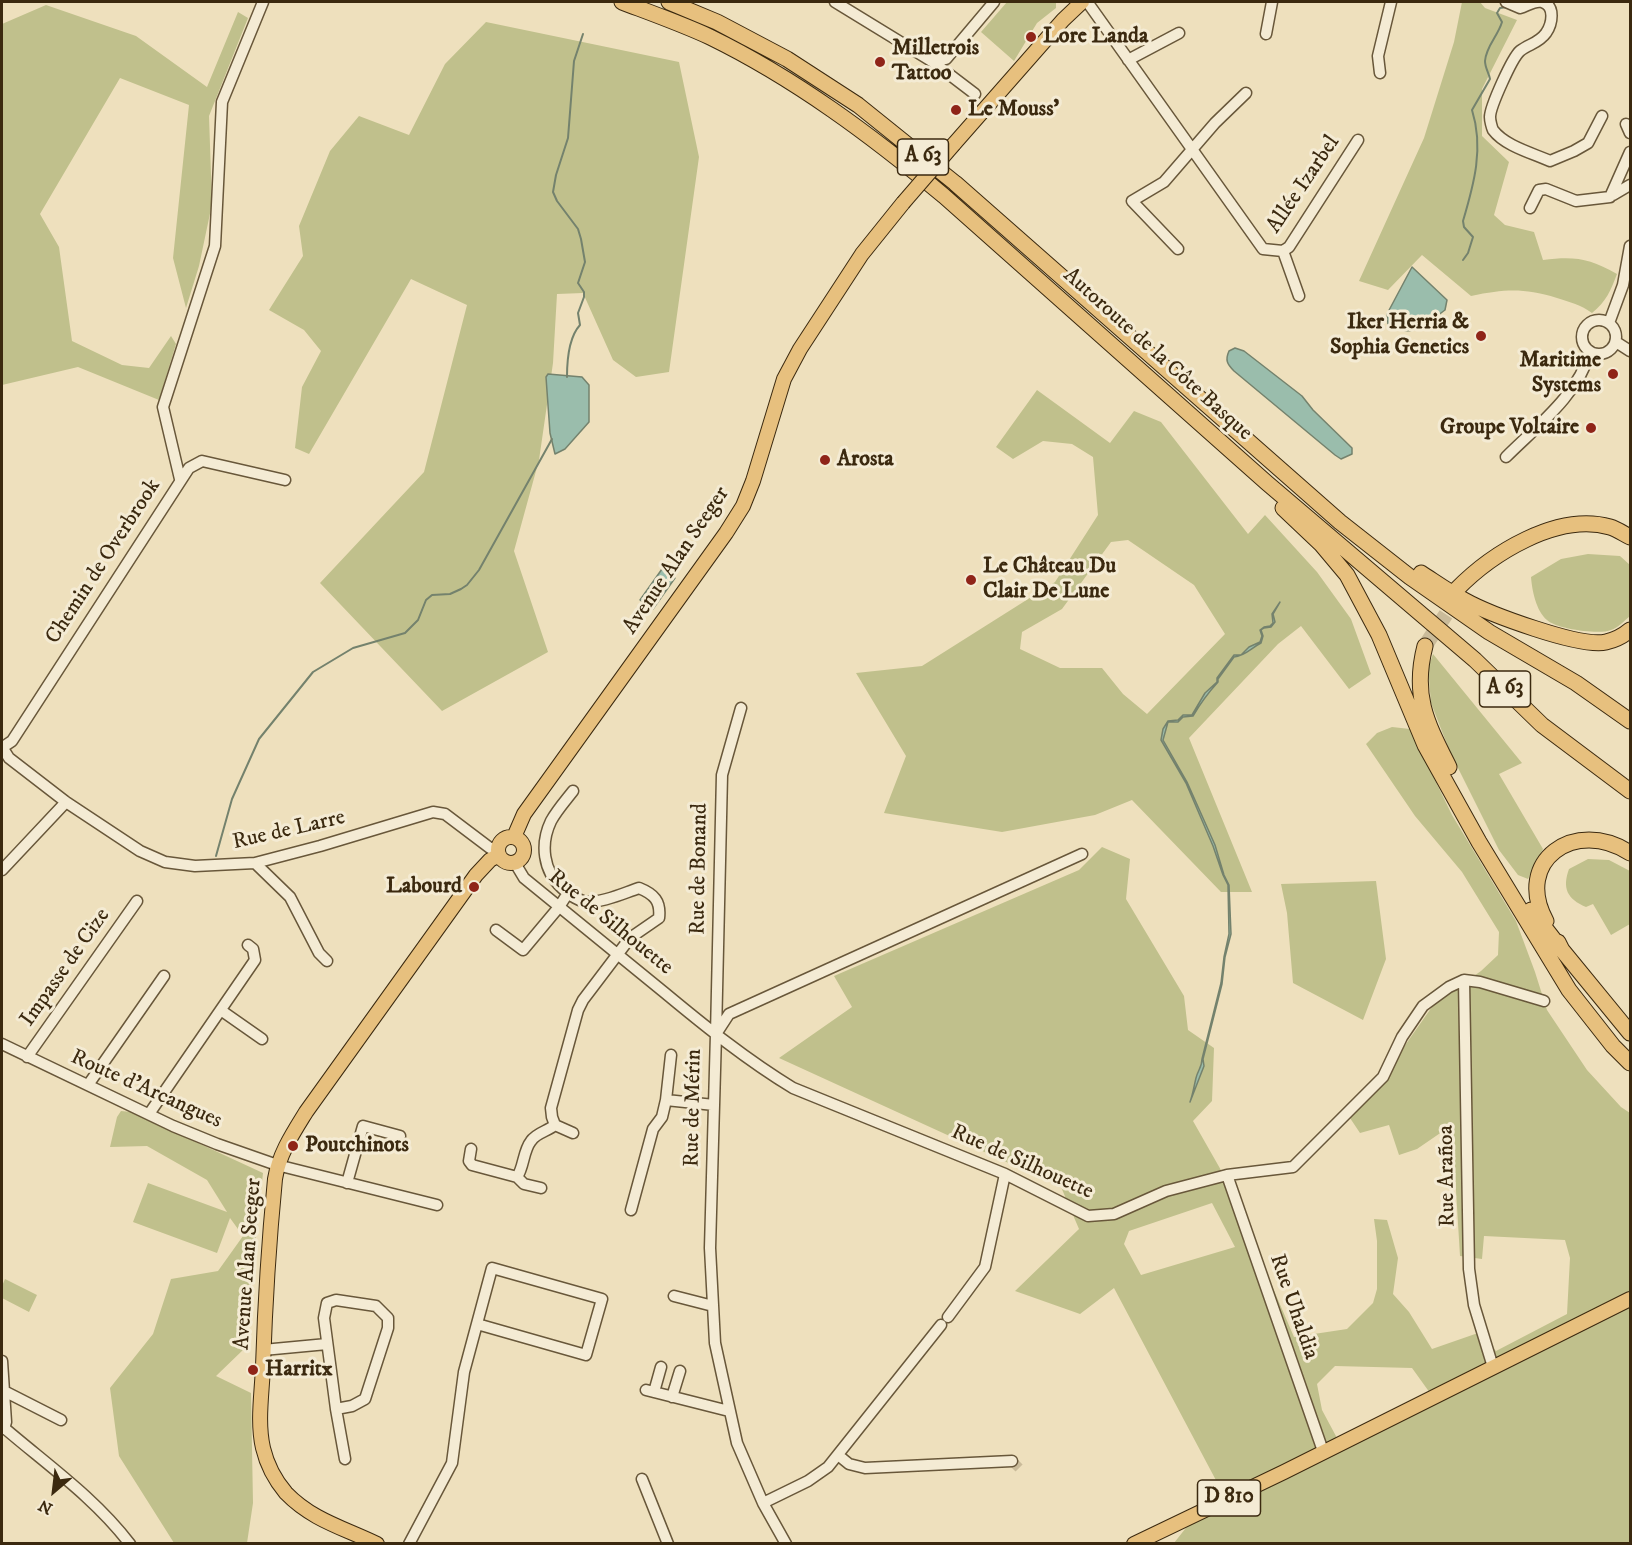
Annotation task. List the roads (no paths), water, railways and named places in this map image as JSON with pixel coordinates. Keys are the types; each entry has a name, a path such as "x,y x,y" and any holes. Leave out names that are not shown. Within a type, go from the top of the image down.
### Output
{"highway":[{"name":"Autoroute de la Côte Basque","path":"622,2 710,37 805,91 866,133 944,196 1267,483 1475,660 1542,725 1630,791"},
{"name":"Autoroute de la Côte Basque","path":"669,2 717,22 787,59 858,105 955,183 1340,522 1410,577 1489,632 1576,682 1630,722"},
{"path":"1267,483 1277,503 1321,544 1347,575 1379,635 1425,745 1479,842 1569,990 1613,1046 1630,1063"},
{"path":"1340,522 1358,528 1440,585 1466,601 1494,613 1580,641 1604,643 1622,637 1630,630"},
{"path":"1630,537 1610,527 1586,524 1561,526 1531,537 1487,561 1459,590 1511,554 1562,535 1584,532 1605,535 1617,538 1630,546"},
{"path":"1437,763 1412,688 1413,665 1421,644 1419,689 1425,714 1468,805 1501,864 1538,920 1630,1033"},
{"path":"1562,950 1543,916 1536,892 1540,871 1549,857 1565,844 1584,839 1602,839 1630,852"}],"main road":[{"name":"Avenue Alan Seeger","path":"514,837 524,814 726,533 746,498 784,379 800,349 862,254 903,203 1063,20 1085,2"},
{"path":"514,837 521,841 525,849 522,858 515,863 503,861 498,852 502,840 514,837"},
{"name":"Avenue Alan Seeger","path":"377,1544 316,1518 286,1493 270,1468 263,1448 261,1429 263,1350 277,1166 306,1112 476,874 498,852"},
{"name":"D 810","path":"1134,1544 1284,1472 1630,1299"}],"street":[{"name":"Chemin de Overbrook","path":"2,747 12,741 180,479 163,407 215,246 222,102 263,2"},
{"path":"933,62 946,59 994,2"},
{"name":"Allée Izarbel","path":"1085,2 1103,21 1191,150 1263,249 1283,251 1294,240 1358,140"},
{"path":"1266,34 1272,2"},
{"path":"1380,73 1378,56 1391,2"},
{"path":"1506,2 1520,8 1535,2 1542,2 1549,6 1552,12 1551,23 1539,41 1520,52 1502,82 1490,116 1492,129 1506,141 1550,160 1574,152 1588,143 1602,116"},
{"path":"841,3 933,62 975,94"},
{"path":"1128,60 1179,33"},
{"path":"1178,249 1132,201 1164,182 1222,115 1246,93"},
{"path":"1610,197 1630,152"},
{"path":"1530,208 1539,190 1546,189 1576,201 1599,200 1610,197 1630,185"},
{"path":"1610,323 1623,285 1630,246"},
{"name":"Allée Izarbel","path":"1283,251 1299,296"},
{"path":"1601,320 1610,323 1614,328 1616,342 1611,351 1606,354 1590,352 1582,341 1585,328 1592,322 1601,320"},
{"path":"1616,342 1630,351"},
{"path":"1506,457 1557,407 1573,387 1586,367 1590,352"},
{"path":"180,479 189,468 202,461 285,480"},
{"name":"Rue de Bonand","path":"716,1034 722,776 741,708"},
{"name":"Rue de Larre","path":"2,747 9,758 62,798 140,851 165,862 195,866 255,863 321,846 433,812 445,814 498,852"},
{"path":"573,791 552,820 544,840 545,861 556,882 575,898 588,902 604,900 639,888 652,893 660,906 659,918 630,938 583,1000 578,1010 552,1108 555,1125 573,1133"},
{"path":"2,870 62,798"},
{"name":"Rue de Mérin","path":"786,1544 763,1503 737,1443 715,1342 710,1248 716,1034 729,1014 1082,854"},
{"path":"255,863 290,897 319,953 327,961"},
{"name":"Rue de Silhouette","path":"515,863 524,878 761,1069 793,1088 1005,1174 1088,1216 1114,1214 1167,1191 1227,1175 1293,1167 1383,1077 1402,1037 1423,1006 1449,987 1464,980"},
{"path":"496,930 523,950 560,907 568,893"},
{"name":"Impasse de Cize","path":"27,1057 137,901"},
{"path":"149,1114 255,960 253,949 248,945"},
{"path":"88,1085 164,976"},
{"path":"1464,980 1480,982 1544,1001"},
{"name":"Rue Arañoa","path":"1464,980 1469,1269 1474,1305 1493,1367"},
{"path":"222,1011 262,1040"},
{"name":"Route d'Arcangues","path":"2,1044 217,1144 277,1166 437,1205"},
{"path":"631,1210 653,1129 662,1117 671,1055"},
{"path":"666,1100 714,1105"},
{"path":"517,1177 529,1142 555,1125"},
{"path":"347,1183 363,1126 400,1136"},
{"path":"471,1149 469,1161 472,1165 517,1177 524,1184 541,1188"},
{"path":"763,1503 808,1481 828,1467 945,1321 985,1267 1005,1174"},
{"name":"Rue Uhaldia","path":"1227,1175 1323,1451"},
{"path":"409,1544 452,1463 464,1372 492,1268 602,1299 586,1355 477,1324"},
{"path":"674,1296 713,1306"},
{"path":"336,1409 352,1406 365,1399 388,1328 388,1318 376,1306 336,1300 327,1303 324,1318 336,1409 345,1459"},
{"path":"263,1350 327,1344"},
{"path":"2,1361 6,1422 3,1427 91,1499 130,1544"},
{"path":"661,1367 650,1391 729,1411"},
{"path":"672,1397 680,1371"},
{"path":"4,1391 61,1420"},
{"path":"838,1455 849,1464 865,1468 1012,1461"},
{"path":"642,1479 668,1544"}],"waterway":[{"path":"1463,260 1473,237 1464,227 1463,221 1476,166 1477,138 1472,110 1490,79 1485,61 1502,22 1497,13 1500,8 1507,7"},
{"path":"567,377 571,343 580,325 578,313 584,292 578,283 585,262 578,229 553,192 568,138 574,61 583,34"},
{"path":"216,856 232,799 259,739 313,672 353,648 405,633 418,620 426,600 432,595 450,594 467,585 479,570 552,439"}],"tunnel":[{"path":"1425,646 1458,596"},
{"path":"1012,1461 1021,1470"}],"place":[{"name":"Lore Landa","path":"1031,37"},
{"name":"Milletrois Tattoo","path":"880,62"},
{"name":"Le Mouss'","path":"956,110"},
{"name":"Iker Herria & Sophia Genetics","path":"1481,336"},
{"name":"Maritime Systems","path":"1613,374"},
{"name":"Groupe Voltaire","path":"1591,428"},
{"name":"Arosta","path":"825,460"},
{"name":"Le Château Du Clair De Lune","path":"971,580"},
{"name":"Labourd","path":"474,887"},
{"name":"Poutchinots","path":"293,1146"},
{"name":"Harritx","path":"253,1370"}]}
